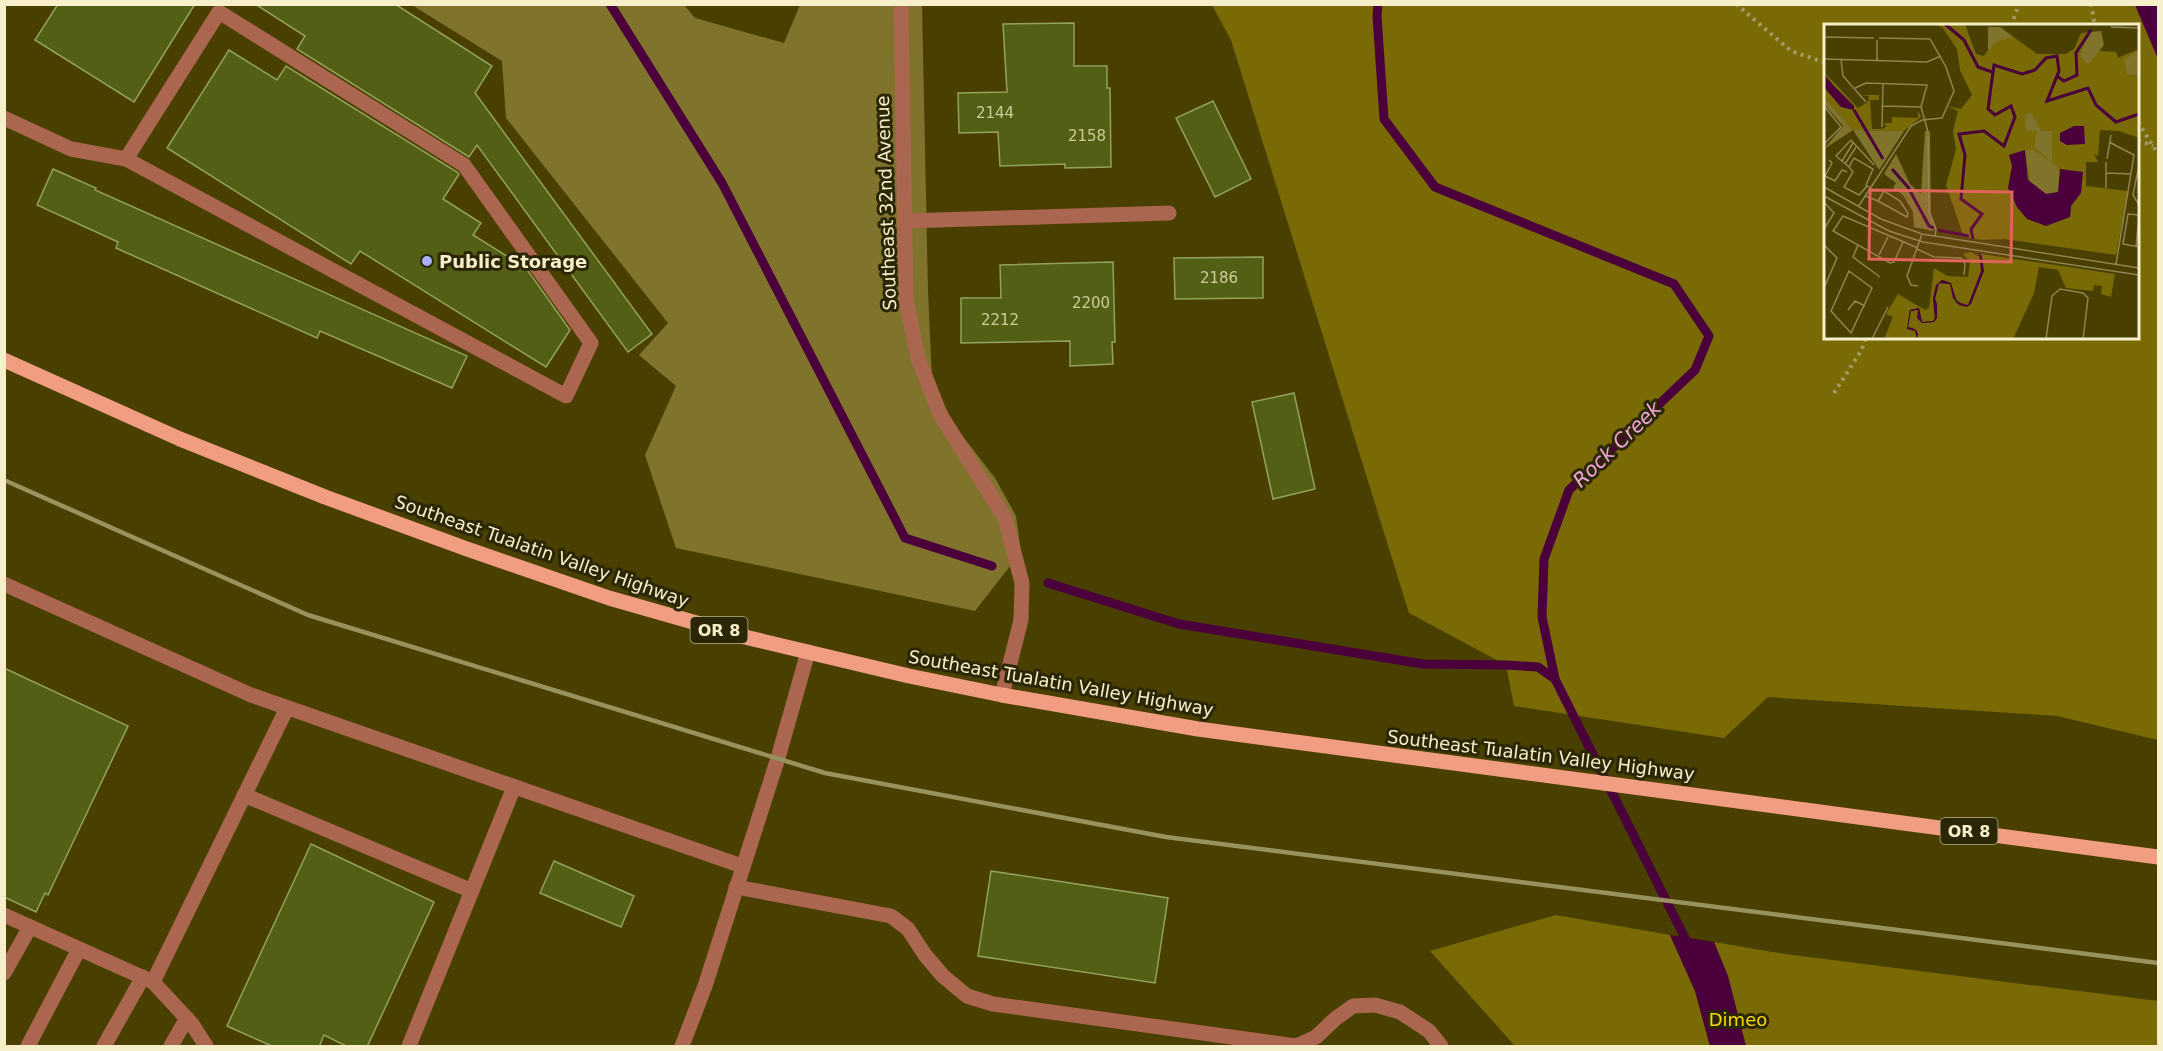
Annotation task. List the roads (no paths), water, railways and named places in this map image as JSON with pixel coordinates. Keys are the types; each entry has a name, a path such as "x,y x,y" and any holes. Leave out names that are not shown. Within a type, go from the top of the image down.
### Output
{"main road":[{"name":"Southeast Tualatin Valley Highway","path":"4,360 180,439 326,497 467,549 609,598 807,652 1002,696 1198,729 2158,857"}],"street":[{"name":"Southeast 32nd Avenue","path":"902,4 906,300 918,358 940,414 1005,518 1022,583 1021,620 1002,696"},
{"path":"4,118 71,149 126,159 566,396 591,343 464,165 219,12 126,159"},
{"path":"906,221 1169,213"},
{"path":"4,584 251,695 742,866"},
{"path":"682,1047 705,986 778,758 807,652"},
{"path":"104,1047 148,980 287,708"},
{"path":"409,1047 514,787"},
{"path":"244,795 472,891"},
{"path":"736,887 891,916 908,929 925,955 967,996 993,1004 1296,1046 1316,1037 1353,1006 1375,1005 1400,1012 1429,1031 1441,1047"},
{"path":"4,915 148,980 187,1018 206,1047"},
{"path":"4,973 30,927"},
{"path":"28,1047 80,949"},
{"path":"171,1047 187,1018"}],"waterway":[{"path":"610,4 722,183 905,538 992,566"},
{"name":"Rock Creek","path":"1378,4 1384,119 1435,187 1674,284 1709,336 1695,370 1569,490 1544,559 1542,617 1555,679 1690,948"},
{"path":"1048,583 1179,624 1423,664 1538,667 1555,679"}],"railway":[{"path":"4,480 308,615 825,773 1166,837 2158,963"}],"place":[{"name":"Public Storage","path":"427,261"}],"park label":[{"name":"Dimeo","path":"1738,1019"}]}
